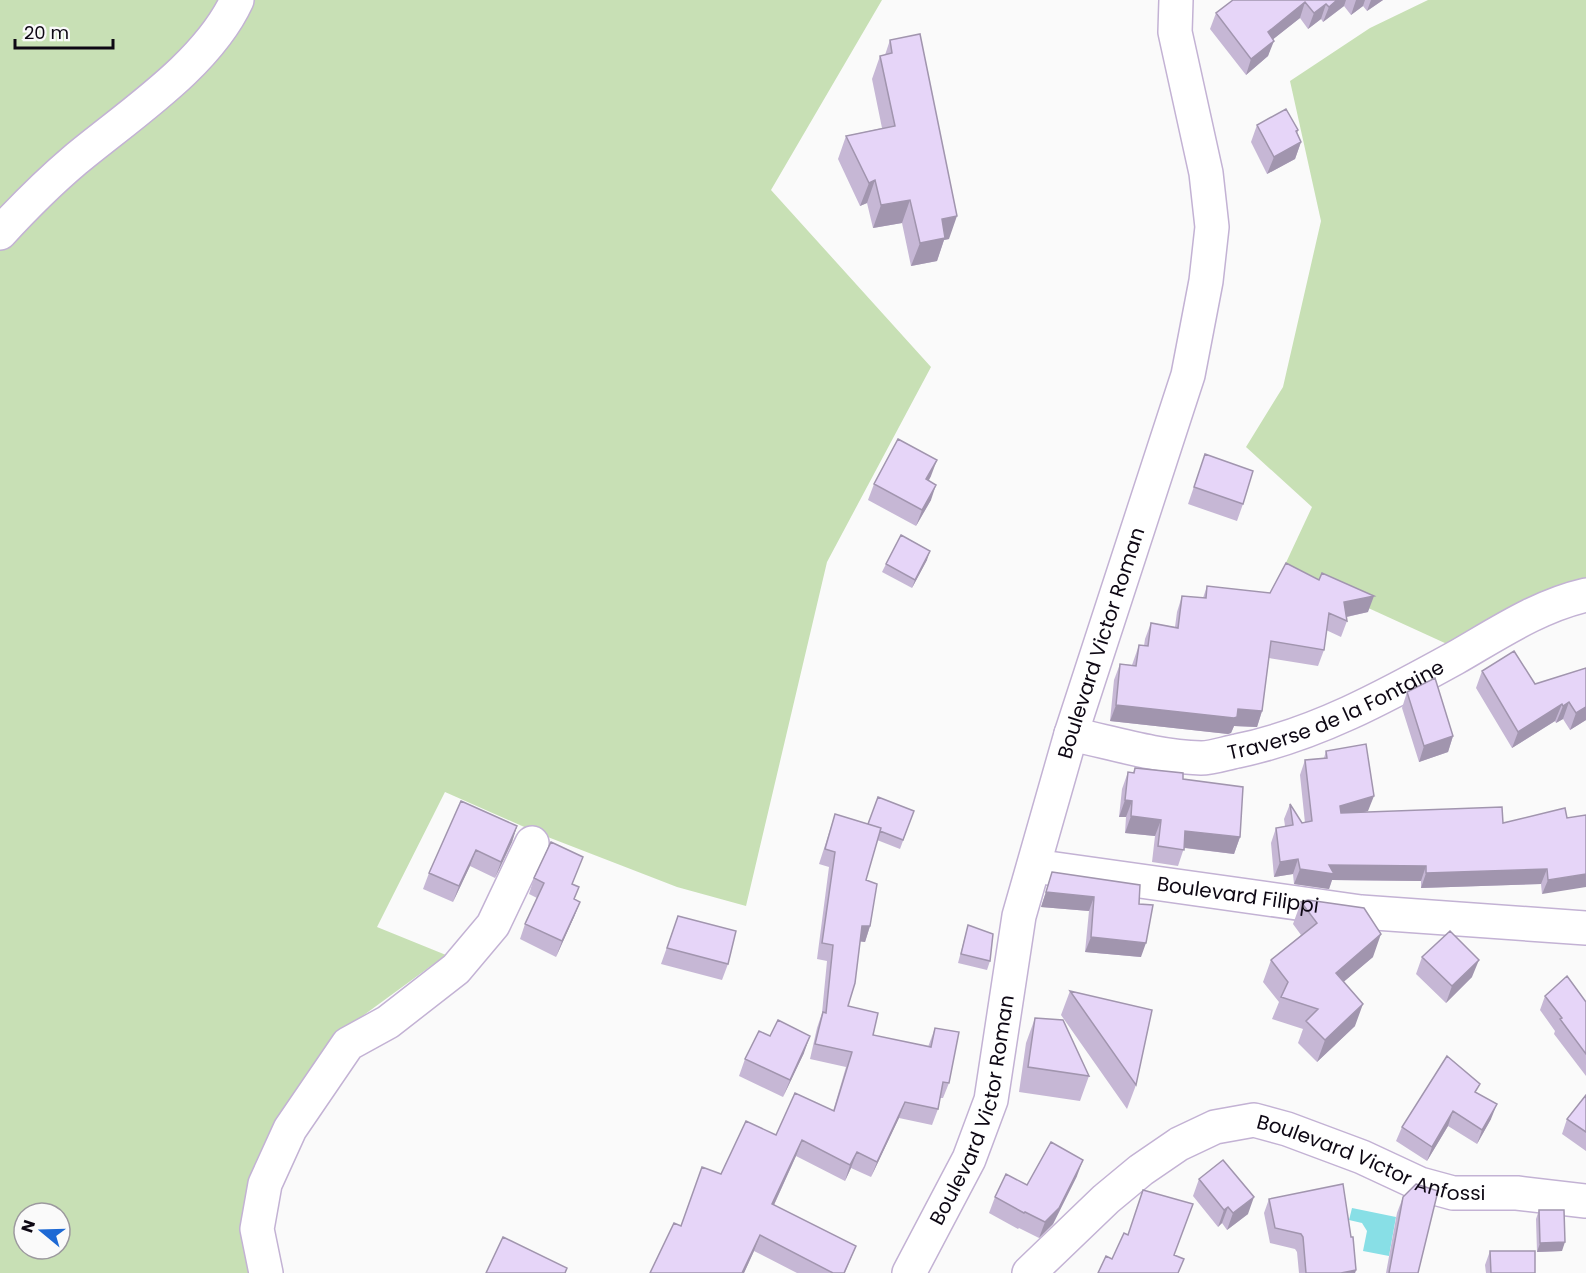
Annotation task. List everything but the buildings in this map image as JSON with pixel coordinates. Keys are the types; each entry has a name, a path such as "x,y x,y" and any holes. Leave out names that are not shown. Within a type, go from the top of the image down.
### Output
{"street":[{"path":"0,233 74,161 187,66 210,41 237,0"},
{"name":"Boulevard Victor Roman","path":"909,1273 969,1160 991,1100 1019,916 1071,734 1188,375 1206,281 1212,226 1206,173 1175,32 1176,0"},
{"name":"Traverse de la Fontaine","path":"1071,734 1158,752 1203,758 1270,744 1365,706 1456,657 1510,624 1568,599 1586,595"},
{"path":"266,1273 257,1229 265,1184 290,1129 348,1044 388,1022 456,969 493,925 532,843"},
{"name":"Boulevard Filippi","path":"1034,866 1361,912 1586,928"},
{"name":"Boulevard Victor Anfossi","path":"1029,1273 1106,1198 1179,1144 1215,1127 1254,1120 1287,1129 1362,1157 1420,1184 1453,1193 1517,1193 1586,1201"}],"green space":[{"path":"0,0 882,0 771,190 931,367 827,562 746,906 677,887 540,834 445,792 377,927 446,955 342,1031 274,1125 261,1273 0,1273"},
{"path":"1428,0 1586,0 1586,587 1447,644 1283,569 1312,507 1246,447 1283,387 1321,221 1290,81 1370,28"}],"water":[{"path":"1352,1208 1396,1217 1389,1256 1363,1251 1367,1231 1362,1223 1349,1220"}]}
